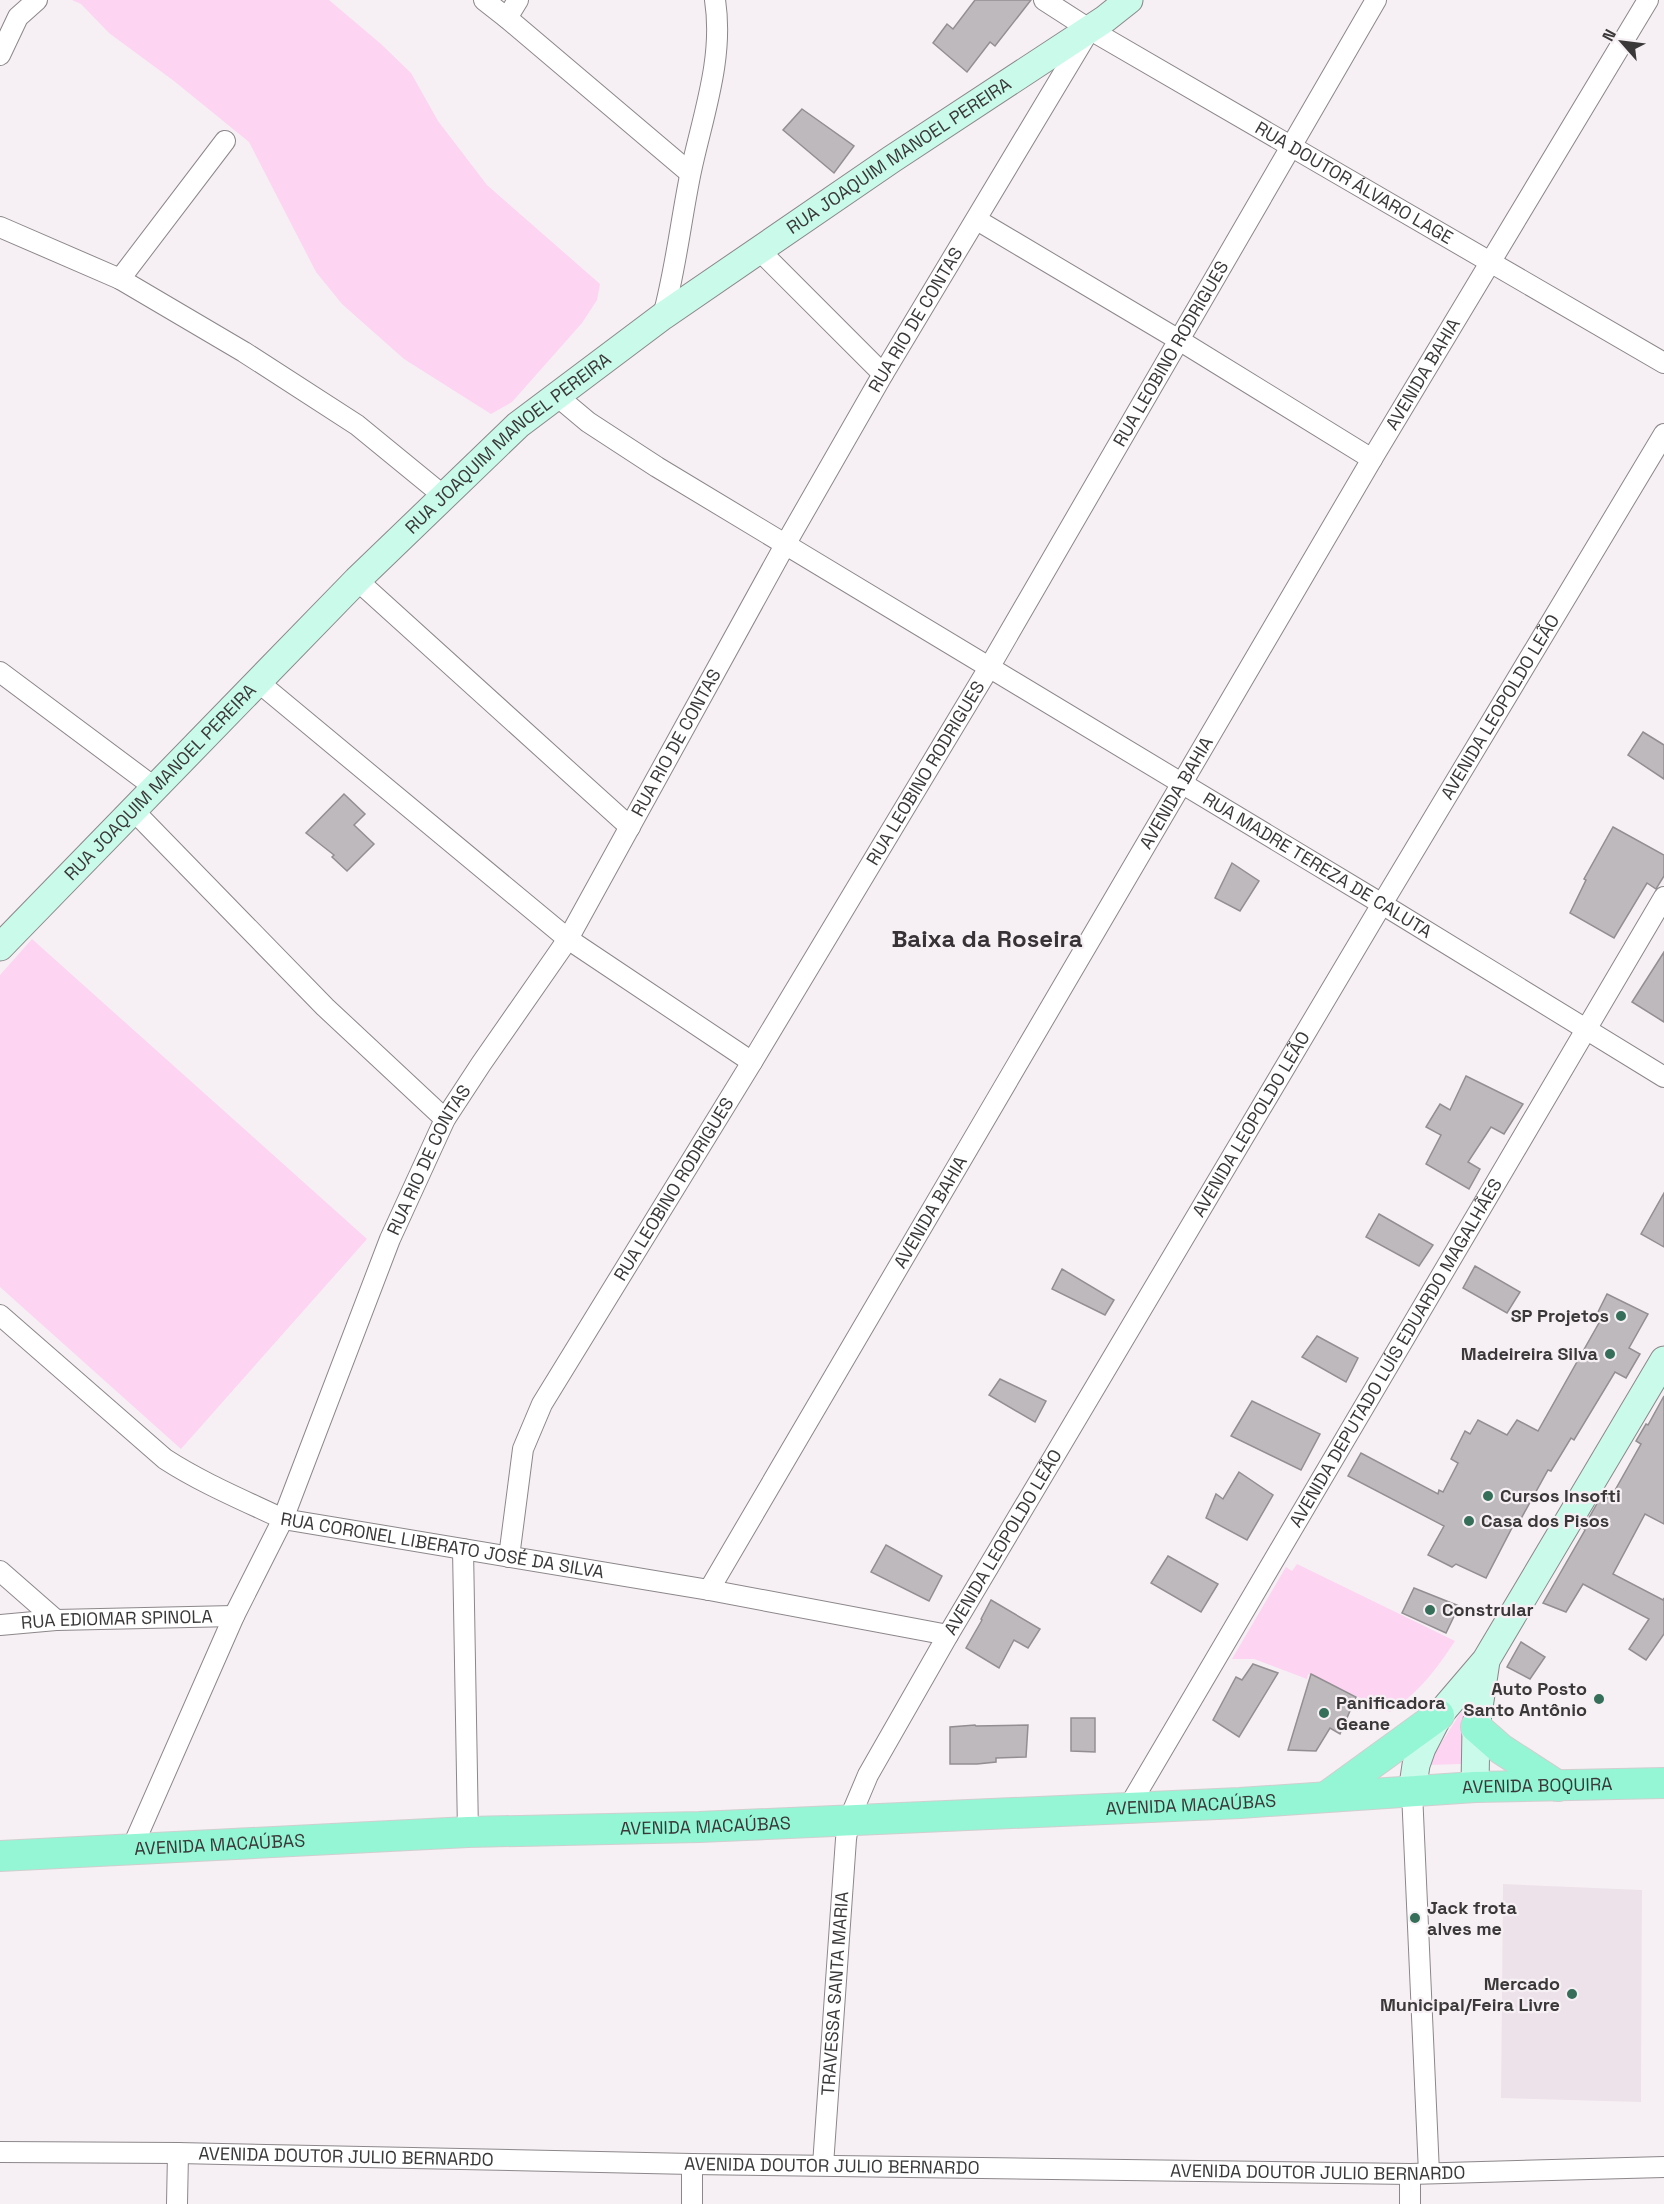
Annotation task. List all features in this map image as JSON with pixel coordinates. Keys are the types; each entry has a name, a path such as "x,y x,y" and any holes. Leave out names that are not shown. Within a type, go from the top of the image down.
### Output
{"main road":[{"path":"1326,1797 1439,1715"},
{"path":"1476,1727 1501,1749 1558,1786"},
{"name":"AVENIDA BOQUIRA","path":"1412,1792 1664,1783"},
{"name":"AVENIDA MACAÚBAS","path":"0,1856 468,1832 699,1827 1128,1808 1412,1792"}],"street":[{"path":"0,55 18,17 37,0"},
{"path":"484,0 690,173"},
{"path":"507,18 518,0"},
{"path":"663,316 672,283 690,173 717,54 715,0"},
{"name":"RUA DOUTOR ÁLVARO LAGE","path":"1044,0 1089,29 1664,363"},
{"name":"RUA RIO DE CONTAS","path":"132,1848 234,1616 283,1519 385,1250 445,1119 568,939 785,544 883,374 1089,29 1129,0"},
{"name":"RUA LEOBINO RODRIGUES","path":"509,1557 518,1478 523,1449 531,1427 581,1338 752,1062 990,666 1377,0"},
{"name":"AVENIDA BAHIA","path":"710,1590 1371,459 1492,262 1648,0"},
{"name":"RUA JOAQUIM MANOEL PEREIRA","path":"0,947 357,580 518,425 663,316 892,159 1089,29"},
{"path":"120,279 225,141"},
{"path":"977,220 1179,340 1371,459"},
{"path":"0,227 120,279 244,352 357,425 445,497"},
{"path":"759,250 883,374"},
{"name":"RUA MADRE TEREZA DE CALUTA","path":"557,396 588,422 647,461 1182,782 1664,1077"},
{"name":"AVENIDA LEOPOLDO LEÃO","path":"849,1820 868,1775 948,1635 1664,434"},
{"path":"357,580 630,827"},
{"path":"0,672 154,788"},
{"path":"257,681 568,939 752,1062"},
{"path":"134,810 325,1007 445,1119"},
{"name":"AVENIDA DEPUTADO LUÍS EDUARDO MAGALHÃES","path":"1128,1808 1664,897"},
{"name":"RUA CORONEL LIBERATO JOSÉ DA SILVA","path":"0,1315 165,1458 220,1491 283,1519 710,1590 948,1635"},
{"path":"1410,2204 1420,2173 1412,1792 1419,1756 1439,1715 1486,1660 1664,1360"},
{"path":"463,1549 468,1832"},
{"path":"0,1571 56,1620"},
{"name":"RUA EDIOMAR SPINOLA","path":"0,1624 56,1620 234,1616"},
{"path":"1475,1788 1476,1727 1486,1660"},
{"name":"TRAVESSA SANTA MARIA","path":"823,2165 843,1861 849,1820"},
{"name":"AVENIDA DOUTOR JULIO BERNARDO","path":"0,2152 1420,2173 1664,2167"},
{"path":"177,2204 178,2153"},
{"path":"692,2164 692,2204"}],"shaded area":[{"path":"72,0 329,0 411,73 438,121 487,185 600,284 597,300 582,323 512,402 491,414 404,359 342,304 316,272 249,142 174,81 109,33 81,4"},
{"path":"32,939 367,1239 181,1449 0,1287 0,975"},
{"path":"1297,1564 1455,1641 1426,1680 1410,1697 1390,1712 1308,1674 1307,1679 1254,1659 1232,1659 1286,1567 1292,1571"},
{"path":"1465,1706 1461,1764 1427,1765"},
{"name":"Mercado Municipal/Feira Livre","path":"1503,1884 1642,1890 1641,2102 1501,2098"}],"building":[{"path":"975,0 1031,0 995,46 990,42 967,72 933,43 947,24 953,29"},
{"path":"802,109 854,146 834,173 783,130"},
{"path":"1643,732 1664,745 1664,779 1628,755"},
{"path":"344,794 365,814 354,825 374,844 347,871 332,857 334,855 306,833"},
{"path":"1613,827 1664,855 1664,876 1656,889 1647,883 1614,938 1570,913 1586,880 1584,879"},
{"path":"1232,863 1259,881 1240,911 1215,898"},
{"path":"1664,952 1664,1022 1632,1002"},
{"path":"1466,1076 1523,1104 1504,1134 1491,1127 1468,1162 1480,1169 1469,1189 1426,1164 1441,1135 1426,1127 1440,1104 1450,1110"},
{"path":"1664,1193 1664,1247 1641,1234"},
{"path":"1379,1214 1433,1245 1419,1266 1366,1237"},
{"path":"1475,1266 1520,1292 1507,1313 1463,1288"},
{"path":"1062,1269 1114,1300 1105,1315 1052,1289"},
{"path":"1607,1294 1648,1314 1629,1348 1640,1354 1626,1378 1615,1372 1574,1440 1571,1438 1551,1471 1548,1470 1518,1524 1515,1522 1486,1578 1456,1564 1452,1567 1428,1555 1444,1526 1348,1476 1361,1453 1438,1494 1439,1490 1443,1492 1458,1463 1451,1459 1465,1431 1470,1434 1478,1420 1507,1435 1517,1420 1538,1431 1600,1321 1595,1318"},
{"path":"1317,1336 1358,1358 1346,1382 1302,1357"},
{"path":"1000,1379 1046,1401 1035,1422 989,1395"},
{"path":"1664,1396 1664,1524 1645,1514 1613,1574 1663,1600 1664,1598 1664,1634 1646,1660 1629,1649 1649,1619 1583,1584 1566,1612 1543,1603 1585,1530 1583,1528 1602,1495 1610,1499 1641,1444 1636,1441"},
{"path":"1252,1401 1320,1434 1301,1470 1231,1436"},
{"path":"1239,1472 1273,1495 1247,1540 1206,1518 1216,1494 1223,1499"},
{"path":"886,1545 942,1576 929,1601 871,1572"},
{"path":"1168,1556 1218,1584 1201,1612 1151,1583"},
{"name":"Constrular","path":"1414,1588 1459,1606 1446,1633 1402,1613"},
{"path":"991,1600 1040,1629 1028,1648 1014,1640 999,1668 966,1648"},
{"path":"1521,1642 1545,1657 1530,1679 1507,1667"},
{"path":"1253,1664 1278,1673 1239,1737 1213,1720 1236,1677 1242,1680"},
{"name":"Panificadora Geane","path":"1311,1674 1356,1697 1340,1734 1330,1728 1316,1751 1288,1750"},
{"path":"1071,1718 1095,1718 1095,1752 1071,1751"},
{"path":"1028,1725 1026,1757 996,1758 996,1762 977,1764 950,1764 950,1727"}],"place":[{"name":"SP Projetos","path":"1621,1316"},
{"name":"Madeireira Silva","path":"1610,1354"},
{"name":"Cursos Insofti","path":"1488,1496"},
{"name":"Casa dos Pisos","path":"1469,1521"},
{"name":"Constrular","path":"1430,1610"},
{"name":"Auto Posto Santo Antônio","path":"1599,1699"},
{"name":"Panificadora Geane","path":"1324,1713"},
{"name":"Jack frota alves me","path":"1415,1918"},
{"name":"Mercado Municipal/Feira Livre","path":"1572,1994"}],"district":[{"name":"Baixa da Roseira","path":"987,939"}]}
